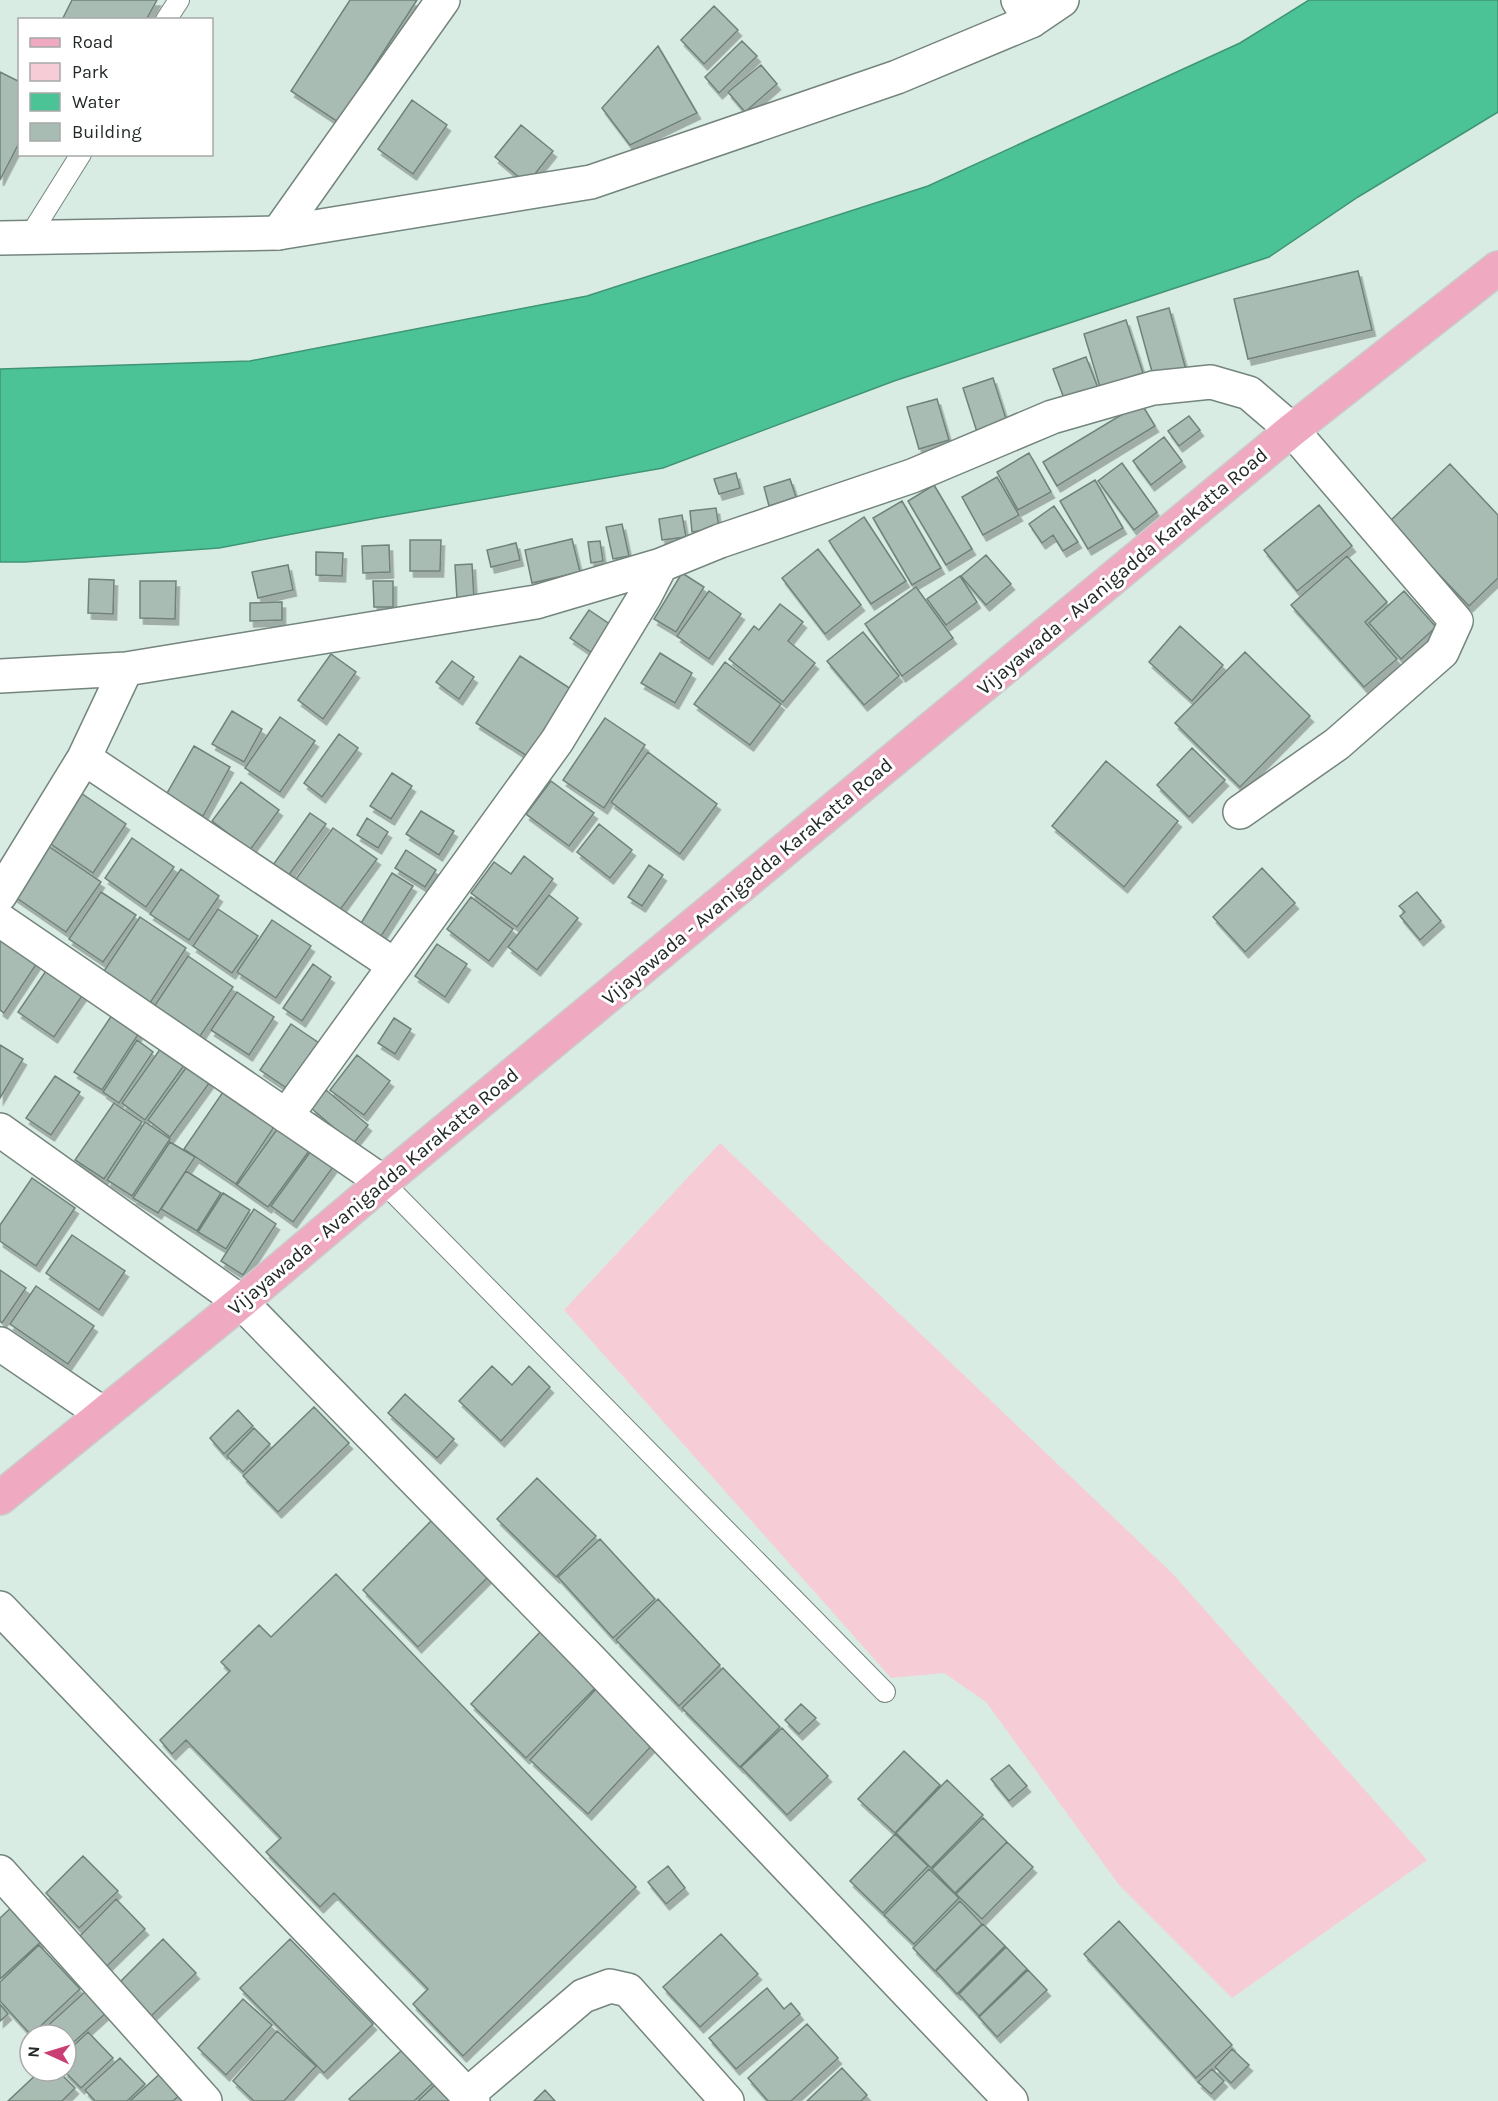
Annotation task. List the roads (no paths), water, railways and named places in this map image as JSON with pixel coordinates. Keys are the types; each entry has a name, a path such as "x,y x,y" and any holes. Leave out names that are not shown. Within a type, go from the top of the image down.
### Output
{"main road":[{"name":"Vijayawada - Avanigadda Karakatta Road","path":"0,1498 241,1302 382,1182 1292,430 1498,268"}],"street":[{"path":"278,233 443,0"},
{"path":"14,238 278,233 591,182 897,77 1025,10 1062,0"},
{"path":"0,676 126,669 536,602 661,565 720,541 912,476 1052,417 1153,388 1211,382 1248,393 1292,430 1456,621 1442,652 1336,744 1240,812"},
{"path":"286,1116 557,741 645,596 661,565"},
{"path":"0,895 84,758 126,669"},
{"path":"84,758 394,965"},
{"path":"0,920 382,1182"},
{"path":"0,1130 241,1302 590,1659 1011,2101"},
{"path":"0,1344 103,1414"},
{"path":"0,1608 470,2098 583,1996 610,1986 628,1990 727,2101"},
{"path":"0,1872 205,2101"}],"lane":[{"path":"167,18 178,0"},
{"path":"14,238 79,156"},
{"path":"382,1182 885,1692"}],"water":[{"path":"1309,0 1498,0 1498,112 1358,197 1269,257 894,381 663,468 219,548 0,562 0,369 250,361 587,296 928,186 1240,43"}]}
